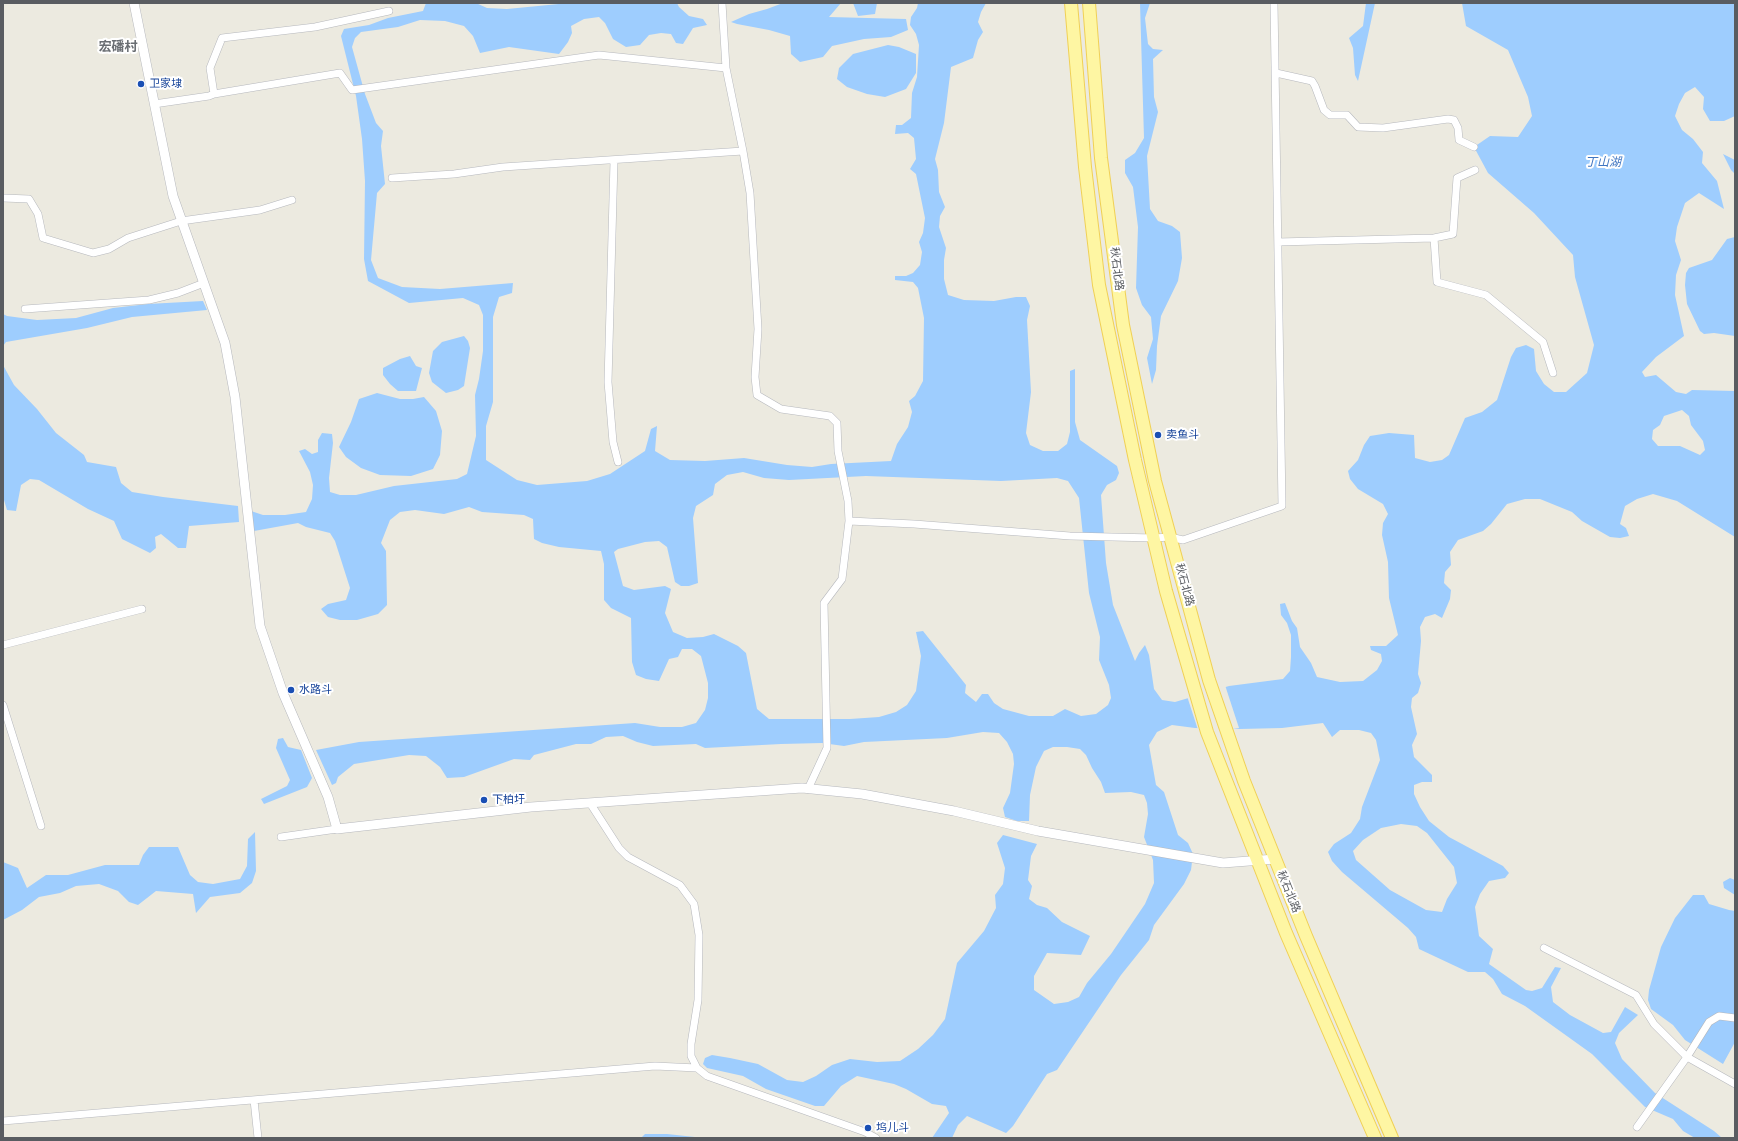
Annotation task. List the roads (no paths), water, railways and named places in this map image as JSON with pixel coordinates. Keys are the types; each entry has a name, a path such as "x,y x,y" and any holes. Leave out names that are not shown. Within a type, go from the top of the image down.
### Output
{"main road":[{"name":"秋石北路","path":"1072,3 1085,167 1099,285 1135,460 1166,591 1207,732 1286,933 1374,1138"},
{"name":"秋石北路","path":"1089,3 1101,158 1123,325 1155,481 1209,680 1244,781 1344,1028 1392,1138"}],"street":[{"path":"134,3 172,196 225,343 235,397 260,626 283,692 328,797 337,829"},
{"path":"722,3 726,68 750,193 758,321 755,377 757,396 781,409 830,416 837,423 838,451 848,501 849,521 842,579 824,603 826,748 808,788"},
{"path":"849,521 914,524 1070,536 1170,537 1184,540 1282,506 1274,3"},
{"path":"214,94 210,68 222,38 315,27 389,11"},
{"path":"154,104 340,73 352,90 599,55 726,68"},
{"path":"1276,73 1312,81 1324,110 1330,115 1347,115 1358,127 1383,128 1448,118 1454,120 1458,128 1459,140 1474,147"},
{"path":"392,178 454,174 503,167 614,161 743,151"},
{"path":"614,161 608,382 613,442 618,462"},
{"path":"1278,242 1434,238 1453,234 1457,178 1475,170"},
{"path":"3,198 29,199 38,214 43,238 93,253 109,249 128,238 181,221 260,210 292,200"},
{"path":"1434,238 1437,282 1486,295 1543,342 1553,373"},
{"path":"25,309 149,300 178,293 204,283"},
{"path":"3,645 142,609"},
{"path":"3,705 40,826"},
{"path":"281,837 337,829 531,807 808,788 862,794 954,811 1038,831 1223,863 1257,859 1275,859"},
{"path":"590,803 619,848 628,857 680,885 694,904 699,935 698,1000 691,1044 691,1056 697,1068 707,1076 865,1132 876,1138"},
{"path":"1544,948 1636,994 1654,1024 1687,1058 1735,1084"},
{"path":"1636,1127 1687,1058 1709,1022 1719,1016 1735,1018"},
{"path":"3,1121 654,1066 697,1068"},
{"path":"254,1100 258,1138"}],"water":[{"name":"丁山湖","path":"426,3 476,3 487,8 507,9 569,3 677,3 679,7 689,16 703,19 707,25 693,28 683,44 676,43 671,34 661,33 649,35 640,45 626,47 613,39 605,23 599,17 584,19 571,26 572,33 568,42 559,54 509,47 480,53 473,36 464,26 445,21 420,20 398,27 361,32 355,38 352,47 365,94 376,123 383,131 381,146 385,184 377,193 371,260 378,278 402,287 440,289 513,283 512,293 499,297 493,317 493,402 486,426 486,460 517,480 537,485 587,481 610,474 645,451 651,429 657,426 655,451 670,460 705,461 744,458 787,465 812,467 831,464 891,461 897,444 908,427 912,412 909,401 915,396 923,381 924,318 918,288 913,282 895,280 895,276 906,276 913,273 920,265 922,252 919,242 923,233 925,218 916,174 910,169 916,159 914,138 908,133 895,134 896,125 902,125 911,118 912,93 917,77 919,45 916,34 910,25 911,17 917,8 918,3 986,3 978,22 983,32 978,40 973,58 951,67 944,123 935,159 938,170 939,192 945,207 940,216 939,227 946,248 944,260 944,279 948,295 964,300 994,301 1016,297 1026,297 1030,306 1027,320 1031,392 1026,433 1030,445 1043,451 1058,451 1067,444 1070,432 1070,371 1075,369 1075,422 1080,440 1117,466 1119,473 1116,480 1107,485 1101,495 1106,563 1113,605 1135,661 1145,645 1149,655 1154,689 1162,700 1175,702 1229,686 1283,679 1290,671 1291,657 1291,635 1287,623 1281,615 1280,604 1285,603 1292,621 1297,628 1300,647 1311,663 1317,677 1340,682 1363,681 1377,670 1382,661 1381,654 1371,650 1370,646 1386,646 1398,635 1389,598 1388,562 1382,535 1383,523 1388,514 1383,504 1358,489 1350,479 1348,471 1358,460 1364,445 1370,436 1389,433 1414,435 1415,458 1430,462 1442,460 1449,455 1465,418 1482,412 1497,400 1511,357 1516,348 1526,345 1534,349 1536,371 1544,384 1554,392 1566,392 1587,373 1594,345 1575,277 1573,255 1534,213 1488,173 1474,147 1490,136 1518,137 1532,116 1528,97 1508,50 1466,26 1462,3 1735,3 1735,116 1724,121 1710,121 1703,109 1704,97 1695,87 1685,93 1675,116 1682,130 1693,139 1703,152 1702,163 1717,181 1724,209 1699,193 1685,203 1677,227 1675,241 1681,260 1676,275 1675,295 1684,336 1656,357 1642,372 1645,377 1656,375 1676,392 1686,394 1692,390 1735,391 1735,537 1677,501 1653,494 1637,499 1625,506 1620,524 1626,528 1629,536 1620,538 1610,537 1582,521 1572,512 1540,499 1525,499 1507,504 1491,524 1483,531 1458,540 1450,552 1451,565 1445,572 1444,583 1451,590 1450,599 1442,618 1435,614 1425,617 1420,627 1421,641 1418,674 1421,683 1418,693 1412,698 1411,707 1417,734 1412,745 1414,757 1432,775 1432,782 1422,782 1414,785 1414,794 1420,807 1429,821 1449,837 1503,866 1509,873 1505,878 1489,881 1480,894 1475,907 1479,936 1493,949 1489,964 1526,990 1532,991 1542,988 1555,967 1561,968 1551,987 1553,1002 1570,1015 1603,1033 1611,1032 1625,1007 1638,1015 1619,1033 1615,1043 1622,1059 1655,1093 1714,1131 1722,1138 1695,1138 1683,1131 1673,1119 1645,1107 1592,1054 1525,1006 1502,994 1493,979 1485,972 1468,972 1419,949 1416,937 1408,928 1342,872 1332,861 1328,852 1334,844 1351,833 1360,819 1362,807 1380,760 1376,740 1371,733 1359,730 1340,730 1332,737 1323,723 1282,728 1240,729 1195,728 1172,725 1157,732 1149,745 1156,785 1164,792 1178,835 1188,843 1193,854 1191,870 1184,884 1154,925 1149,940 1121,975 1057,1070 1047,1074 1013,1126 1006,1133 967,1116 958,1125 952,1138 932,1138 949,1113 946,1106 932,1104 894,1084 857,1076 841,1086 824,1106 815,1106 766,1089 743,1076 707,1068 703,1064 705,1058 712,1055 730,1058 758,1064 787,1080 803,1082 816,1076 832,1065 850,1059 877,1062 900,1061 918,1049 933,1035 945,1019 957,963 984,931 996,908 995,895 1003,884 1005,868 997,843 1003,835 1037,844 1031,856 1028,880 1032,886 1029,899 1037,905 1047,908 1062,922 1090,936 1081,955 1047,953 1034,976 1034,990 1054,1004 1068,1002 1079,997 1087,983 1111,954 1145,904 1154,883 1153,860 1144,837 1148,814 1147,803 1144,795 1131,792 1105,793 1101,782 1086,755 1080,749 1053,747 1044,751 1036,767 1030,795 1029,821 1017,821 1005,817 1003,808 1010,793 1014,764 1013,754 1007,742 999,733 983,732 947,738 864,742 844,746 822,743 705,748 696,744 653,746 637,742 623,736 606,737 591,744 576,744 534,755 530,760 514,759 464,777 447,778 440,767 426,756 409,755 354,764 338,777 336,783 332,785 316,750 359,742 635,723 660,727 682,727 696,723 705,710 708,698 708,683 701,656 692,649 682,649 678,657 669,659 659,681 646,679 636,675 632,662 631,618 611,608 604,600 604,564 601,551 559,547 542,543 534,539 533,519 524,515 482,512 469,507 444,514 415,510 400,512 390,520 381,543 386,551 387,605 378,614 357,620 340,620 328,617 321,609 328,604 346,600 350,588 335,541 330,533 306,527 298,523 254,531 251,511 263,515 285,515 306,512 312,499 313,485 310,472 299,451 305,449 312,454 318,452 318,440 322,433 332,434 333,443 329,478 330,492 340,495 356,495 394,486 457,479 467,474 476,436 475,395 483,351 483,315 479,305 463,298 409,303 368,281 364,259 365,181 362,139 356,96 341,36 344,29 369,25 388,18 423,11","holes":["1682,410 1689,416 1691,425 1703,441 1705,450 1700,455 1680,446 1658,446 1652,439 1653,430 1660,425 1664,416","743,472 764,478 789,480 866,476 1001,481 1057,478 1068,481 1079,498 1089,593 1100,637 1099,660 1109,685 1111,698 1108,705 1096,714 1081,716 1065,709 1053,716 1029,716 1003,709 994,703 988,694 982,694 976,702 965,693 966,685 923,631 916,632 921,656 916,691 907,705 896,712 879,717 850,719 769,719 757,709 746,653 738,646 714,634 703,637 687,638 673,632 665,613 671,589 665,586 634,590 623,586 614,552 618,549 645,542 659,541 667,547 675,582 681,586 689,586 698,583 693,518 696,506 713,495 715,484 727,475","1401,824 1417,826 1427,833 1454,867 1457,883 1447,899 1442,912 1426,910 1390,890 1356,860 1353,851 1363,840 1381,828"]},
{"path":"783,3 841,3 829,17 906,19 908,30 891,37 864,39 832,46 823,57 800,62 791,54 790,36 731,22 749,14"},
{"path":"853,3 877,3 875,14 858,16"},
{"path":"1140,3 1150,3 1145,18 1148,44 1153,49 1163,50 1153,59 1154,97 1158,112 1147,156 1150,209 1158,221 1172,226 1180,232 1182,258 1178,281 1161,316 1157,346 1156,370 1152,384 1147,358 1153,339 1151,317 1142,305 1136,288 1138,227 1133,187 1125,173 1125,160 1135,153 1144,138"},
{"path":"1366,3 1375,3 1358,81 1355,75 1353,48 1349,38 1363,26"},
{"path":"888,45 899,47 916,54 916,73 906,89 885,97 867,94 847,87 837,79 839,68 853,54"},
{"path":"1723,154 1735,160 1735,174 1731,170"},
{"path":"1735,237 1735,336 1714,333 1704,334 1700,331 1687,304 1685,285 1686,273 1689,268 1712,260 1727,239"},
{"path":"203,301 207,310 132,317 87,328 6,342 3,346 3,314 7,316 37,320 76,318 113,308 148,304"},
{"path":"464,336 468,341 470,348 464,386 458,390 446,393 432,382 429,373 433,351 442,342"},
{"path":"410,356 416,366 422,368 416,391 398,391 383,375 383,368 400,359"},
{"path":"3,365 14,385 37,409 56,433 84,455 87,462 116,467 121,483 132,492 238,506 239,522 189,526 186,548 178,548 161,534 155,537 156,548 150,553 122,539 114,521 88,509 39,480 30,479 21,485 16,511 7,510 4,500"},
{"path":"377,393 400,399 424,397 436,411 442,431 440,455 433,469 411,476 380,475 361,468 346,457 339,447 351,422 359,399"},
{"path":"283,738 288,747 301,750 312,778 307,787 264,804 261,799 287,786 290,780 276,748 278,739"},
{"path":"255,832 256,871 252,883 240,893 210,897 196,913 193,894 156,891 138,905 129,902 118,891 99,884 76,886 60,893 39,897 22,910 3,920 3,862 18,868 27,888 46,875 68,875 105,865 139,865 143,855 149,847 178,847 190,875 198,882 213,884 240,879 247,866 248,839"},
{"path":"1730,878 1735,880 1735,895 1724,888 1723,882"},
{"path":"1693,895 1704,895 1709,904 1735,911 1735,1042 1723,1064 1685,1040 1673,1025 1651,1009 1648,1000 1649,990 1661,947 1675,918"},
{"path":"645,1134 667,1134 704,1138 641,1138"}],"place":[{"name":"卫家埭","path":"141,84"},
{"name":"卖鱼斗","path":"1158,435"},
{"name":"水路斗","path":"291,690"},
{"name":"下柏圩","path":"484,800"},
{"name":"坞儿斗","path":"868,1128"}],"district":[{"name":"宏磻村","path":"118,48"}]}
